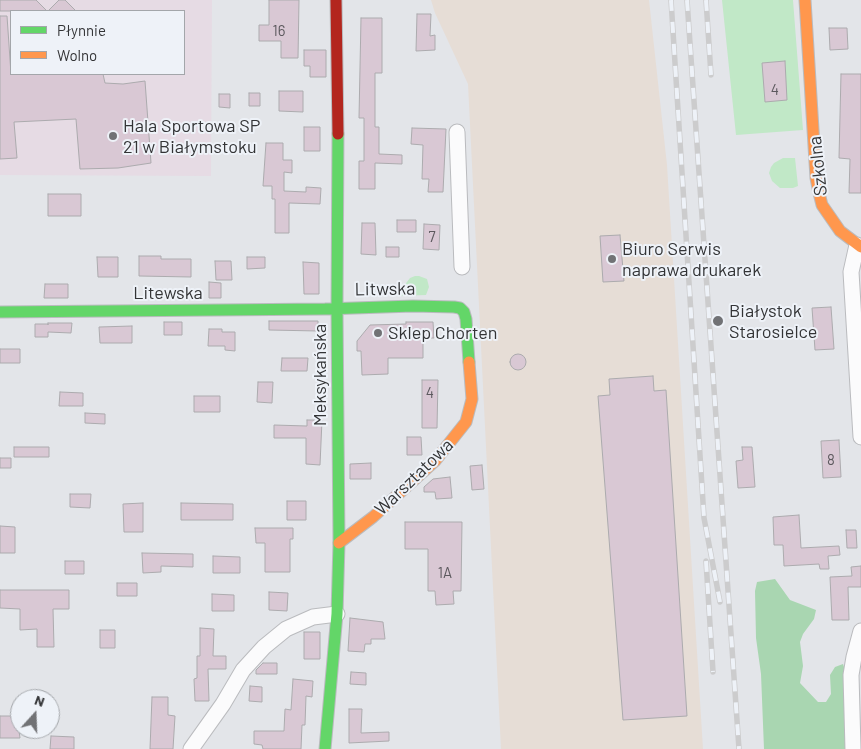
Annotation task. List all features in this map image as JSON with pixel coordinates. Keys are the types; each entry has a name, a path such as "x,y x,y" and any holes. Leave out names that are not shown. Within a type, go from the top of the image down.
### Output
{"street":[{"name":"Meksykańska","path":"325,749 337,614 339,543 337,308 338,60 336,0"},
{"name":"Szkolna","path":"805,0 816,178 819,193 826,213 840,231 859,246 851,272 861,437"},
{"path":"457,132 462,267"},
{"name":"Litwska","path":"337,308 434,306"},
{"name":"Warsztatowa","path":"339,543 373,517 435,461 466,422 472,399 465,314 460,308 434,306"},
{"name":"Litewska","path":"0,312 337,308"},
{"path":"191,749 223,704 243,670 264,647 286,629 314,617 337,614"},
{"path":"853,749 851,676 861,631"}],"shaded area":[{"path":"0,0 212,0 211,176 0,175"},
{"path":"431,0 649,0 667,165 703,749 501,749 468,84 435,13"}],"green space":[{"path":"722,0 793,0 803,130 736,135"},
{"path":"783,158 795,158 798,186 780,188 772,181 769,173 771,167"},
{"path":"415,276 427,279 429,287 426,295 396,296 410,278"},
{"path":"775,579 790,600 816,610 814,619 803,634 800,642 803,666 800,683 818,702 826,702 831,694 830,675 835,667 843,664 848,679 848,749 764,749 761,674 756,638 755,591 757,582"}],"building":[{"path":"0,0 36,0 46,10 10,10 0,11"},
{"path":"59,0 65,0 75,10 49,10"},
{"path":"269,0 299,0 298,58 281,58 281,41 259,41 259,25 269,25"},
{"path":"417,14 431,14 430,36 435,35 435,50 416,51"},
{"path":"0,16 7,16 10,75 103,75 105,83 123,84 145,81 151,163 118,168 80,169 76,119 14,122 17,158 0,159"},
{"path":"361,18 382,18 382,73 375,73 375,127 379,127 379,154 402,155 402,164 375,163 375,189 359,189 359,161 364,161 364,118 359,118"},
{"path":"829,28 847,28 848,49 830,50"},
{"path":"304,50 326,50 326,77 310,77 310,66 304,66"},
{"path":"785,61 787,100 765,102 762,63"},
{"path":"841,74 861,74 861,193 849,193 850,159 839,158"},
{"path":"279,91 303,91 303,112 279,111"},
{"path":"249,93 260,93 260,106 249,106"},
{"path":"219,94 230,94 230,108 219,107"},
{"path":"304,127 320,127 320,151 304,151"},
{"path":"412,128 446,129 443,192 428,192 429,179 422,179 423,145 411,144"},
{"path":"266,143 283,143 283,160 292,160 292,173 284,172 284,191 306,192 306,187 321,188 320,204 289,203 289,233 275,233 275,199 272,199 272,186 263,186"},
{"path":"48,194 81,194 81,216 48,216"},
{"path":"397,220 416,220 416,232 397,232"},
{"path":"362,223 375,223 376,255 361,254"},
{"path":"424,224 440,225 439,250 423,249"},
{"name":"Biuro Serwis naprawa drukarek","path":"620,235 624,281 603,282 600,236"},
{"path":"386,247 399,247 399,257 386,257"},
{"path":"139,256 161,256 161,259 191,259 191,277 139,276"},
{"path":"97,257 118,257 118,277 98,277"},
{"path":"247,257 265,257 265,268 247,269"},
{"path":"215,261 231,261 232,280 216,280"},
{"path":"303,262 319,263 319,294 304,294"},
{"path":"209,282 221,283 221,298 209,298"},
{"path":"45,284 68,284 68,298 44,298"},
{"path":"831,307 834,349 815,350 812,308"},
{"path":"269,321 318,321 318,331 269,330"},
{"path":"164,322 182,322 182,335 164,335"},
{"path":"406,322 433,322 434,338 423,338 423,358 388,358 388,374 362,375 361,351 357,351 357,341 370,325 406,324"},
{"path":"72,323 71,333 48,332 48,337 35,337 35,324"},
{"path":"132,326 132,343 100,343 99,327"},
{"path":"209,329 235,332 235,351 225,350 225,346 208,346"},
{"path":"0,349 20,349 20,363 0,363"},
{"path":"515,354 521,354 526,359 524,368 515,370 510,365 510,359"},
{"path":"282,358 308,358 307,371 281,371"},
{"path":"653,376 654,391 666,390 687,716 623,720 598,396 610,395 609,379"},
{"path":"422,380 438,380 437,428 422,428"},
{"path":"258,382 273,382 272,403 257,402"},
{"path":"60,392 83,393 83,406 59,406"},
{"path":"194,396 220,396 220,412 194,412"},
{"path":"85,413 105,414 105,424 85,423"},
{"path":"307,420 322,420 320,465 306,464 306,438 274,438 274,425 307,426"},
{"path":"407,437 421,437 422,455 407,455"},
{"path":"839,440 841,477 823,478 821,441"},
{"path":"14,447 49,447 49,457 14,457"},
{"path":"742,447 752,447 755,487 738,488 736,461 743,460"},
{"path":"0,458 11,458 11,468 0,468"},
{"path":"371,463 371,479 350,479 350,464"},
{"path":"482,465 484,489 472,490 470,466"},
{"path":"450,477 452,498 436,499 435,492 424,492 424,487 433,479"},
{"path":"70,494 91,494 90,508 70,507"},
{"path":"287,501 306,501 306,520 287,520"},
{"path":"143,503 143,532 124,532 123,504"},
{"path":"181,503 233,504 233,520 181,520"},
{"path":"799,515 801,548 839,546 840,555 828,556 829,569 820,569 819,564 784,566 783,545 774,545 773,517"},
{"path":"405,522 462,522 461,591 453,591 454,604 436,605 435,591 428,591 428,549 405,549"},
{"path":"0,526 15,527 15,553 0,553"},
{"path":"255,528 293,528 293,539 290,539 290,572 265,572 265,543 256,543"},
{"path":"846,530 856,530 857,548 847,548"},
{"path":"142,553 193,554 193,567 161,566 161,572 143,573"},
{"path":"213,556 240,557 240,573 213,573"},
{"path":"65,561 84,561 84,574 65,574"},
{"path":"861,566 861,587 848,587 849,620 832,620 830,577 852,576 851,567"},
{"path":"117,583 137,583 137,596 117,596"},
{"path":"0,590 69,590 69,609 53,609 54,647 37,647 37,629 20,630 20,609 0,608"},
{"path":"269,592 288,593 287,611 269,610"},
{"path":"212,594 234,595 234,611 212,611"},
{"path":"350,618 383,622 385,639 371,639 371,644 365,644 364,652 348,651"},
{"path":"200,628 214,629 213,656 226,656 226,669 208,669 209,701 195,701 194,679 197,678 197,656 200,656"},
{"path":"100,630 115,630 115,648 100,648"},
{"path":"304,632 320,632 320,659 304,659"},
{"path":"263,663 277,663 277,674 256,674 256,670"},
{"path":"351,672 366,673 366,685 350,684"},
{"path":"293,679 313,681 312,697 306,696 305,725 302,725 301,749 263,749 262,745 254,744 254,731 284,731 285,709 291,710"},
{"path":"250,686 262,687 262,702 249,701"},
{"path":"152,697 168,697 168,715 175,716 173,749 150,749"},
{"path":"349,709 362,709 361,733 389,732 389,741 349,743"},
{"path":"0,716 10,716 10,738 0,738"},
{"path":"60,736 74,737 74,749 50,749 51,739 60,739"}],"railway":[{"path":"671,0 704,518 720,602"},
{"path":"687,0 739,749"},
{"path":"706,0 711,75"},
{"path":"706,561 713,672"}],"traffic: fast":[{"path":"325,749 337,614 339,543 338,134"},
{"path":"0,312 454,307 460,308 464,312 466,319 469,362"}],"traffic: slow":[{"path":"805,0 816,178 819,193 822,205 840,231 861,247"},
{"path":"339,543 373,517 435,461 466,422 472,399 469,362"}],"traffic: jam":[{"path":"336,0 338,134"}],"place":[{"name":"Hala Sportowa SP 21 w Białymstoku","path":"113,136"},
{"name":"Biuro Serwis naprawa drukarek","path":"612,259"},
{"name":"Białystok Starosielce","path":"718,321"},
{"name":"Sklep Chorten","path":"378,333"}]}
